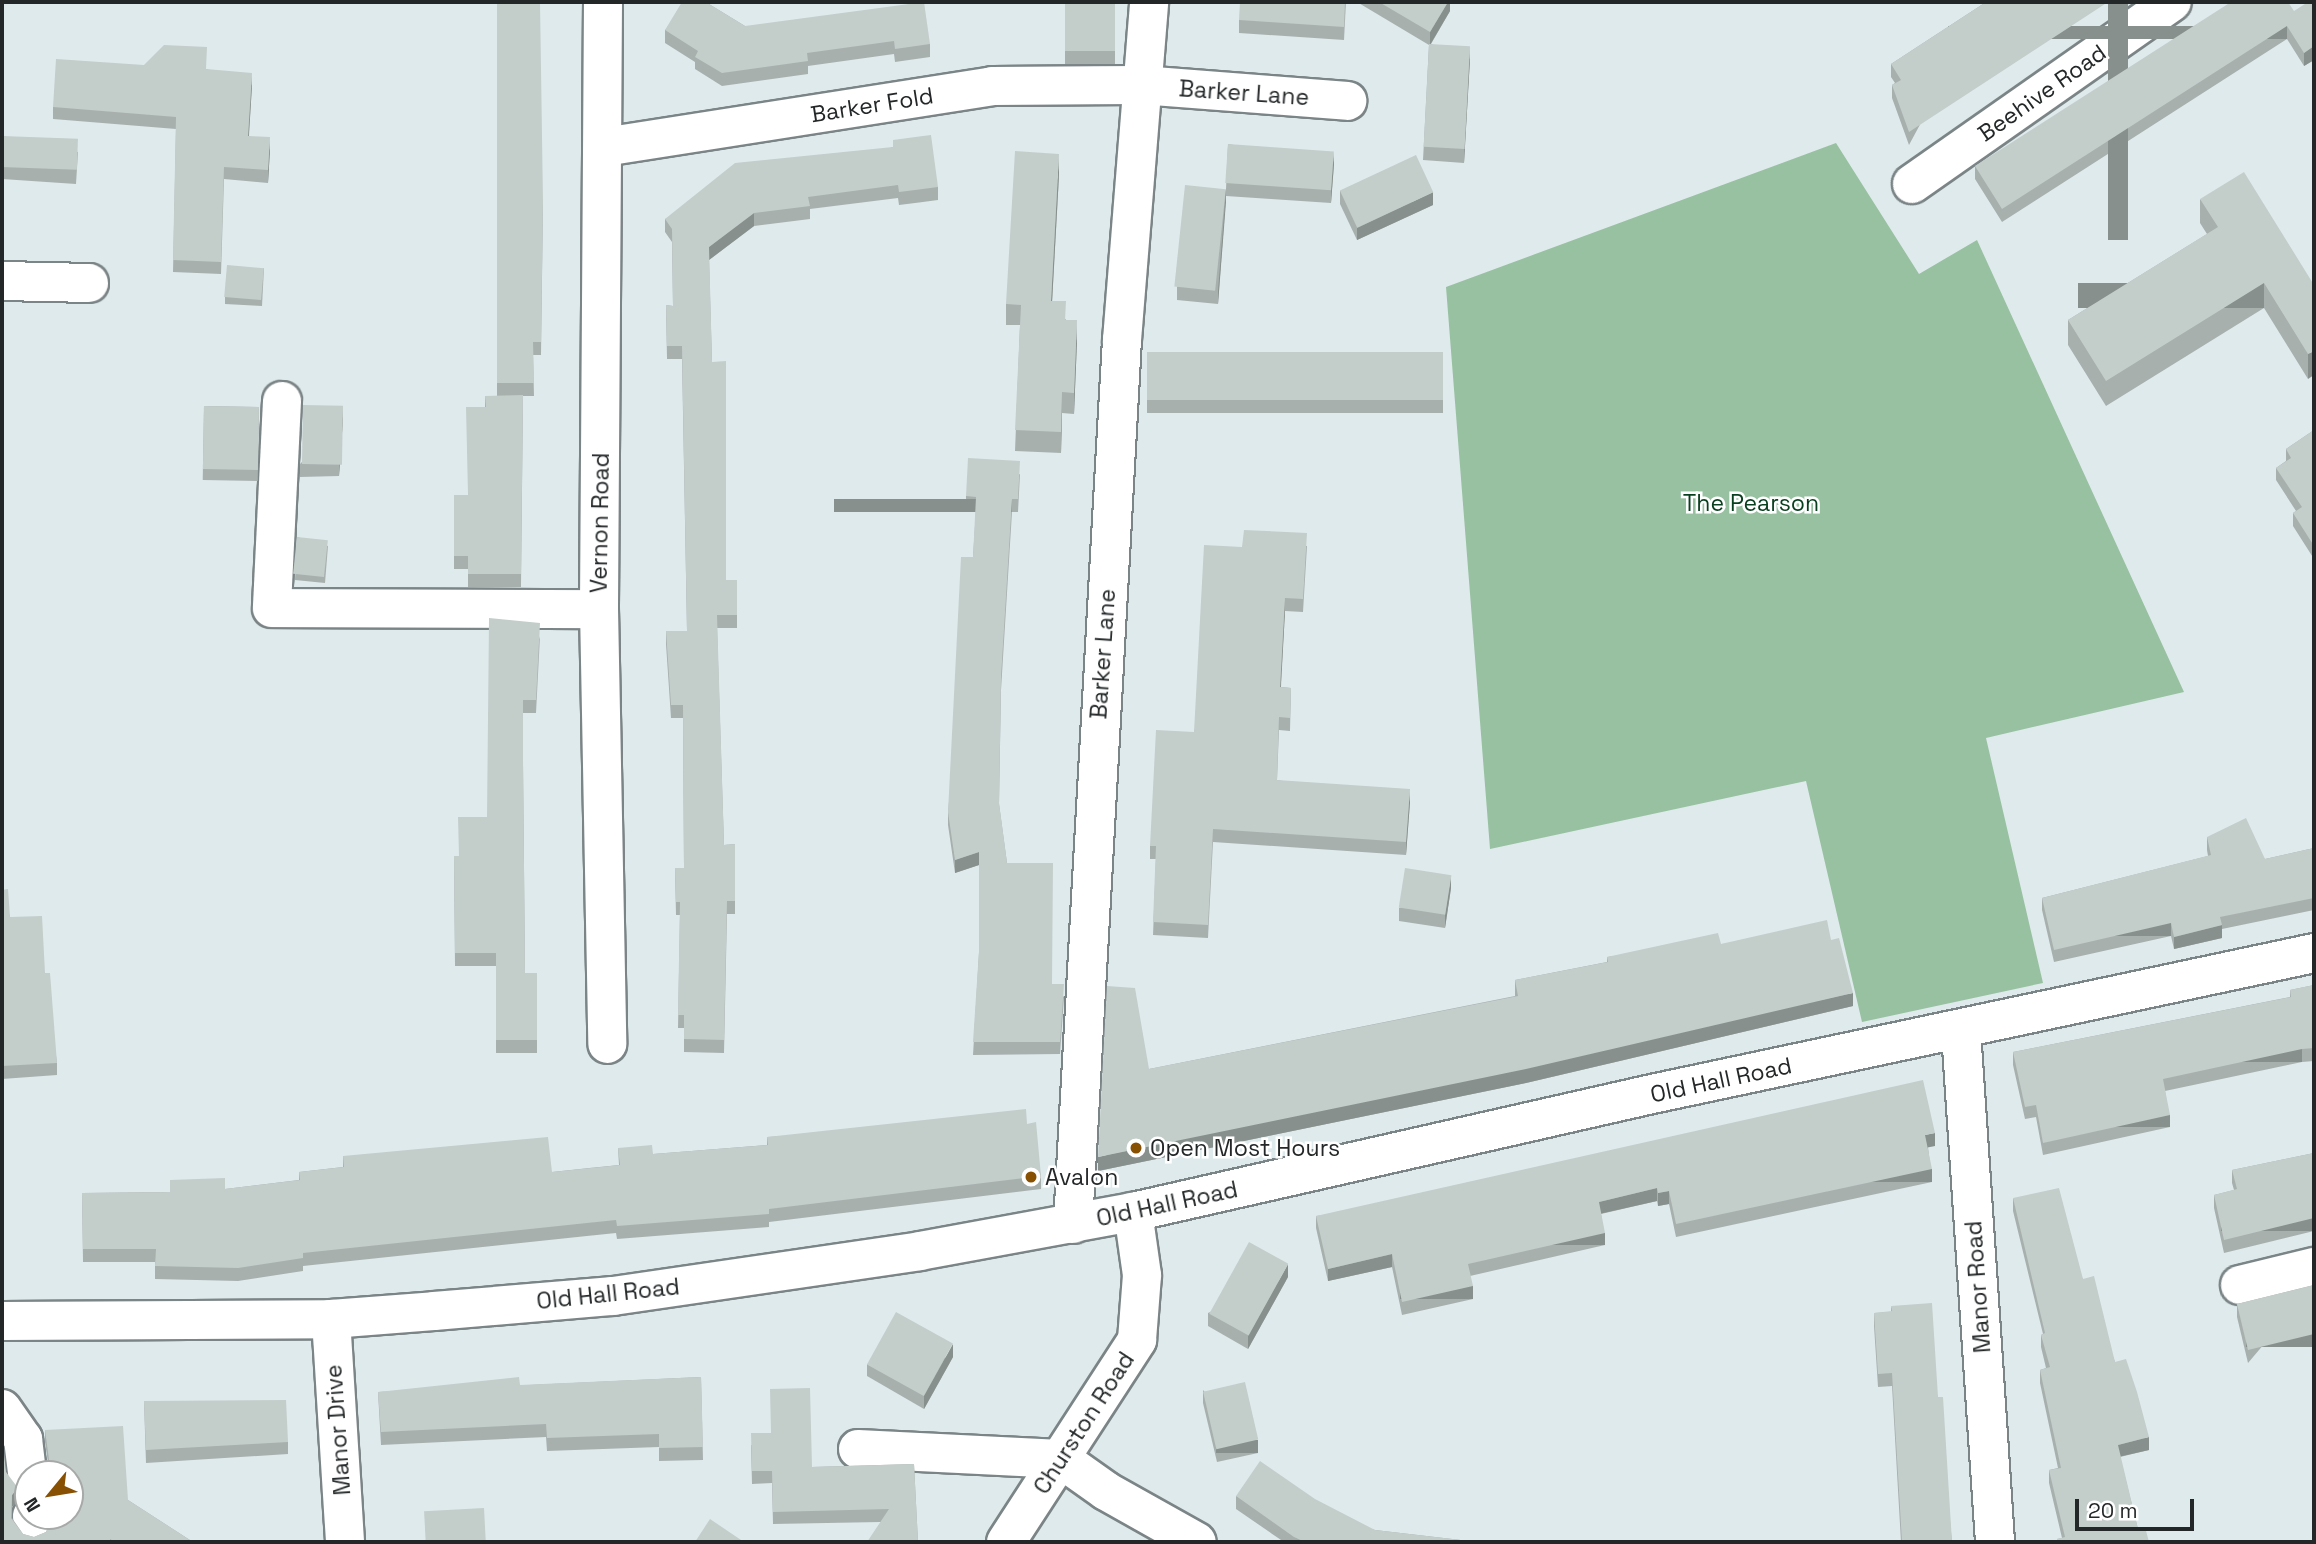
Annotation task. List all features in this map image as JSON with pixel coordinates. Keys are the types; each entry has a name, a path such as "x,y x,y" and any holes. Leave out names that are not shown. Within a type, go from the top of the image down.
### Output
{"street":[{"name":"Vernon Road","path":"603,2 600,609 607,1044"},
{"name":"Barker Lane","path":"1073,1224 1084,961 1141,85 1149,2"},
{"name":"Beehive Road","path":"1912,184 2172,2"},
{"name":"Barker Fold","path":"604,147 992,86 1141,85"},
{"name":"Barker Lane","path":"1141,85 1347,101"},
{"path":"2,281 89,283"},
{"path":"282,401 272,608 600,609"},
{"name":"Old Hall Road","path":"2,1321 331,1319 613,1296 1073,1224 1652,1094 1961,1031 2314,953"},
{"name":"Manor Road","path":"1961,1031 1995,1542"},
{"name":"Churston Road","path":"1006,1542 1137,1340 1142,1275 1133,1212"},
{"path":"2240,1285 2314,1267"},
{"name":"Manor Drive","path":"331,1319 345,1542"},
{"path":"2,1409 23,1439 26,1460"},
{"path":"858,1449 1061,1459 1107,1491 1197,1542"}],"green space":[{"name":"The Pearson","path":"1836,143 1919,274 1977,240 2184,692 1986,738 2043,983 1862,1022 1806,781 1490,849 1446,287"}],"building":[{"path":"497,2 540,2 543,203 541,342 533,342 534,383 497,383"},
{"path":"682,2 709,2 745,26 924,2 930,44 895,49 894,41 807,53 808,61 722,73 695,57 698,51 665,30"},
{"path":"1065,2 1115,2 1115,51 1065,51"},
{"path":"1240,2 1345,2 1344,27 1239,20"},
{"path":"1379,2 1448,2 1430,32"},
{"path":"1986,2 2108,2 1909,132 1892,85 1901,80 1891,64"},
{"path":"2231,2 2288,2 2294,11 2308,2 2314,2 2314,46 2304,53 2287,26 2002,209 1975,166"},
{"path":"1429,44 1470,46 1465,149 1424,147"},
{"path":"164,45 207,47 206,69 252,73 248,136 270,137 268,170 224,167 221,262 173,260 176,117 53,107 56,59 144,65"},
{"path":"931,135 938,187 899,192 898,185 808,197 810,206 754,213 709,247 712,362 726,361 726,580 737,580 737,615 717,615 724,845 735,844 735,901 727,901 724,1040 684,1039 684,1015 678,1015 680,902 676,902 675,868 684,868 683,705 671,705 666,631 687,631 682,346 667,346 666,305 673,306 672,229 665,219 735,163 893,147 893,140"},
{"path":"2,136 78,139 77,170 2,167"},
{"path":"1228,144 1334,151 1331,190 1225,183"},
{"path":"1015,151 1059,154 1051,301 1066,301 1065,320 1077,320 1074,393 1062,392 1061,432 1015,430 1021,305 1006,304"},
{"path":"1416,155 1433,192 1357,228 1340,190"},
{"path":"2244,172 2314,285 2314,351 2308,354 2264,283 2106,381 2068,320 2218,227 2200,199"},
{"path":"1185,185 1226,189 1215,291 1174,286"},
{"path":"227,265 264,268 261,300 224,297"},
{"path":"1147,352 1443,352 1443,400 1147,400"},
{"path":"523,395 521,574 468,574 468,556 454,556 454,495 468,495 466,407 486,407 485,396"},
{"path":"303,405 343,406 342,465 302,464"},
{"path":"204,406 259,407 258,470 203,469"},
{"path":"2314,430 2314,546 2293,513 2302,507 2276,468 2291,458 2286,449"},
{"path":"968,458 1020,461 1018,499 1012,499 1001,677 999,803 1007,863 1053,863 1052,984 1064,984 1060,1042 973,1042 979,951 979,852 955,860 948,812 961,557 973,557 976,497 966,496"},
{"path":"1244,530 1307,533 1303,599 1285,598 1280,687 1291,688 1290,718 1279,717 1277,780 1410,789 1406,842 1213,829 1208,925 1153,922 1156,846 1150,846 1156,730 1194,732 1204,545 1242,547"},
{"path":"297,537 328,540 324,577 293,574"},
{"path":"489,618 540,623 536,700 523,700 525,973 537,973 537,1040 496,1040 496,953 455,953 454,856 459,856 458,817 487,817"},
{"path":"2246,818 2265,859 2314,848 2314,898 2220,917 2222,925 2174,937 2171,923 2054,950 2042,898 2211,855 2207,837"},
{"path":"1405,868 1451,875 1445,915 1399,908"},
{"path":"8,889 10,917 42,916 45,973 50,973 57,1063 2,1066 2,890"},
{"path":"1827,920 1831,940 1839,938 1853,993 1526,1069 1098,1157 1107,986 1135,988 1149,1069 1518,996 1515,980 1608,962 1607,957 1718,933 1721,944"},
{"path":"2314,985 2314,1048 2163,1079 2170,1115 2043,1143 2036,1105 2025,1107 2013,1052 2291,997 2290,990"},
{"path":"1923,1080 1935,1133 1925,1135 1932,1169 1676,1224 1669,1191 1658,1193 1657,1188 1599,1202 1605,1233 1468,1264 1473,1286 1402,1302 1392,1254 1328,1269 1316,1216"},
{"path":"1026,1109 1027,1124 1036,1122 1041,1176 769,1209 769,1214 617,1226 616,1220 303,1253 303,1258 238,1268 155,1266 156,1249 83,1249 82,1193 170,1192 170,1180 225,1178 225,1189 300,1180 299,1172 344,1167 343,1156 548,1137 552,1172 620,1165 618,1148 652,1145 653,1154 768,1145 767,1137"},
{"path":"2314,1153 2314,1218 2224,1240 2214,1195 2237,1189 2232,1170"},
{"path":"2059,1188 2083,1279 2094,1276 2115,1362 2126,1359 2149,1437 2118,1445 2138,1529 2145,1527 2149,1542 2057,1542 2057,1539 2065,1537 2049,1470 2061,1468 2040,1370 2050,1367 2041,1335 2045,1333 2013,1198"},
{"path":"1249,1242 1288,1264 1249,1336 1209,1314"},
{"path":"2314,1285 2314,1334 2248,1350 2237,1304"},
{"path":"1932,1303 1938,1397 1943,1397 1952,1542 1902,1542 1892,1373 1878,1374 1874,1313 1892,1311 1891,1306"},
{"path":"896,1312 953,1344 924,1396 867,1364"},
{"path":"519,1377 520,1385 701,1377 703,1447 659,1448 659,1434 547,1438 546,1424 381,1432 378,1392"},
{"path":"1245,1382 1258,1439 1216,1449 1203,1392"},
{"path":"810,1388 812,1467 914,1464 918,1542 867,1542 889,1509 773,1512 772,1471 752,1471 751,1433 771,1433 770,1389"},
{"path":"286,1400 288,1442 146,1450 144,1401"},
{"path":"123,1426 128,1500 193,1542 115,1542 110,1539 110,1542 2,1542 2,1435 6,1472 14,1483 11,1518 14,1530 34,1537 47,1530 84,1530 84,1460 49,1460 45,1430"},
{"path":"1260,1461 1315,1499 1375,1530 1478,1542 1305,1542 1236,1496"},
{"path":"484,1508 486,1542 426,1542 424,1511"},
{"path":"710,1519 744,1542 695,1542"}],"place":[{"name":"Open Most Hours","path":"1136,1148"},
{"name":"Avalon","path":"1031,1177"}]}
